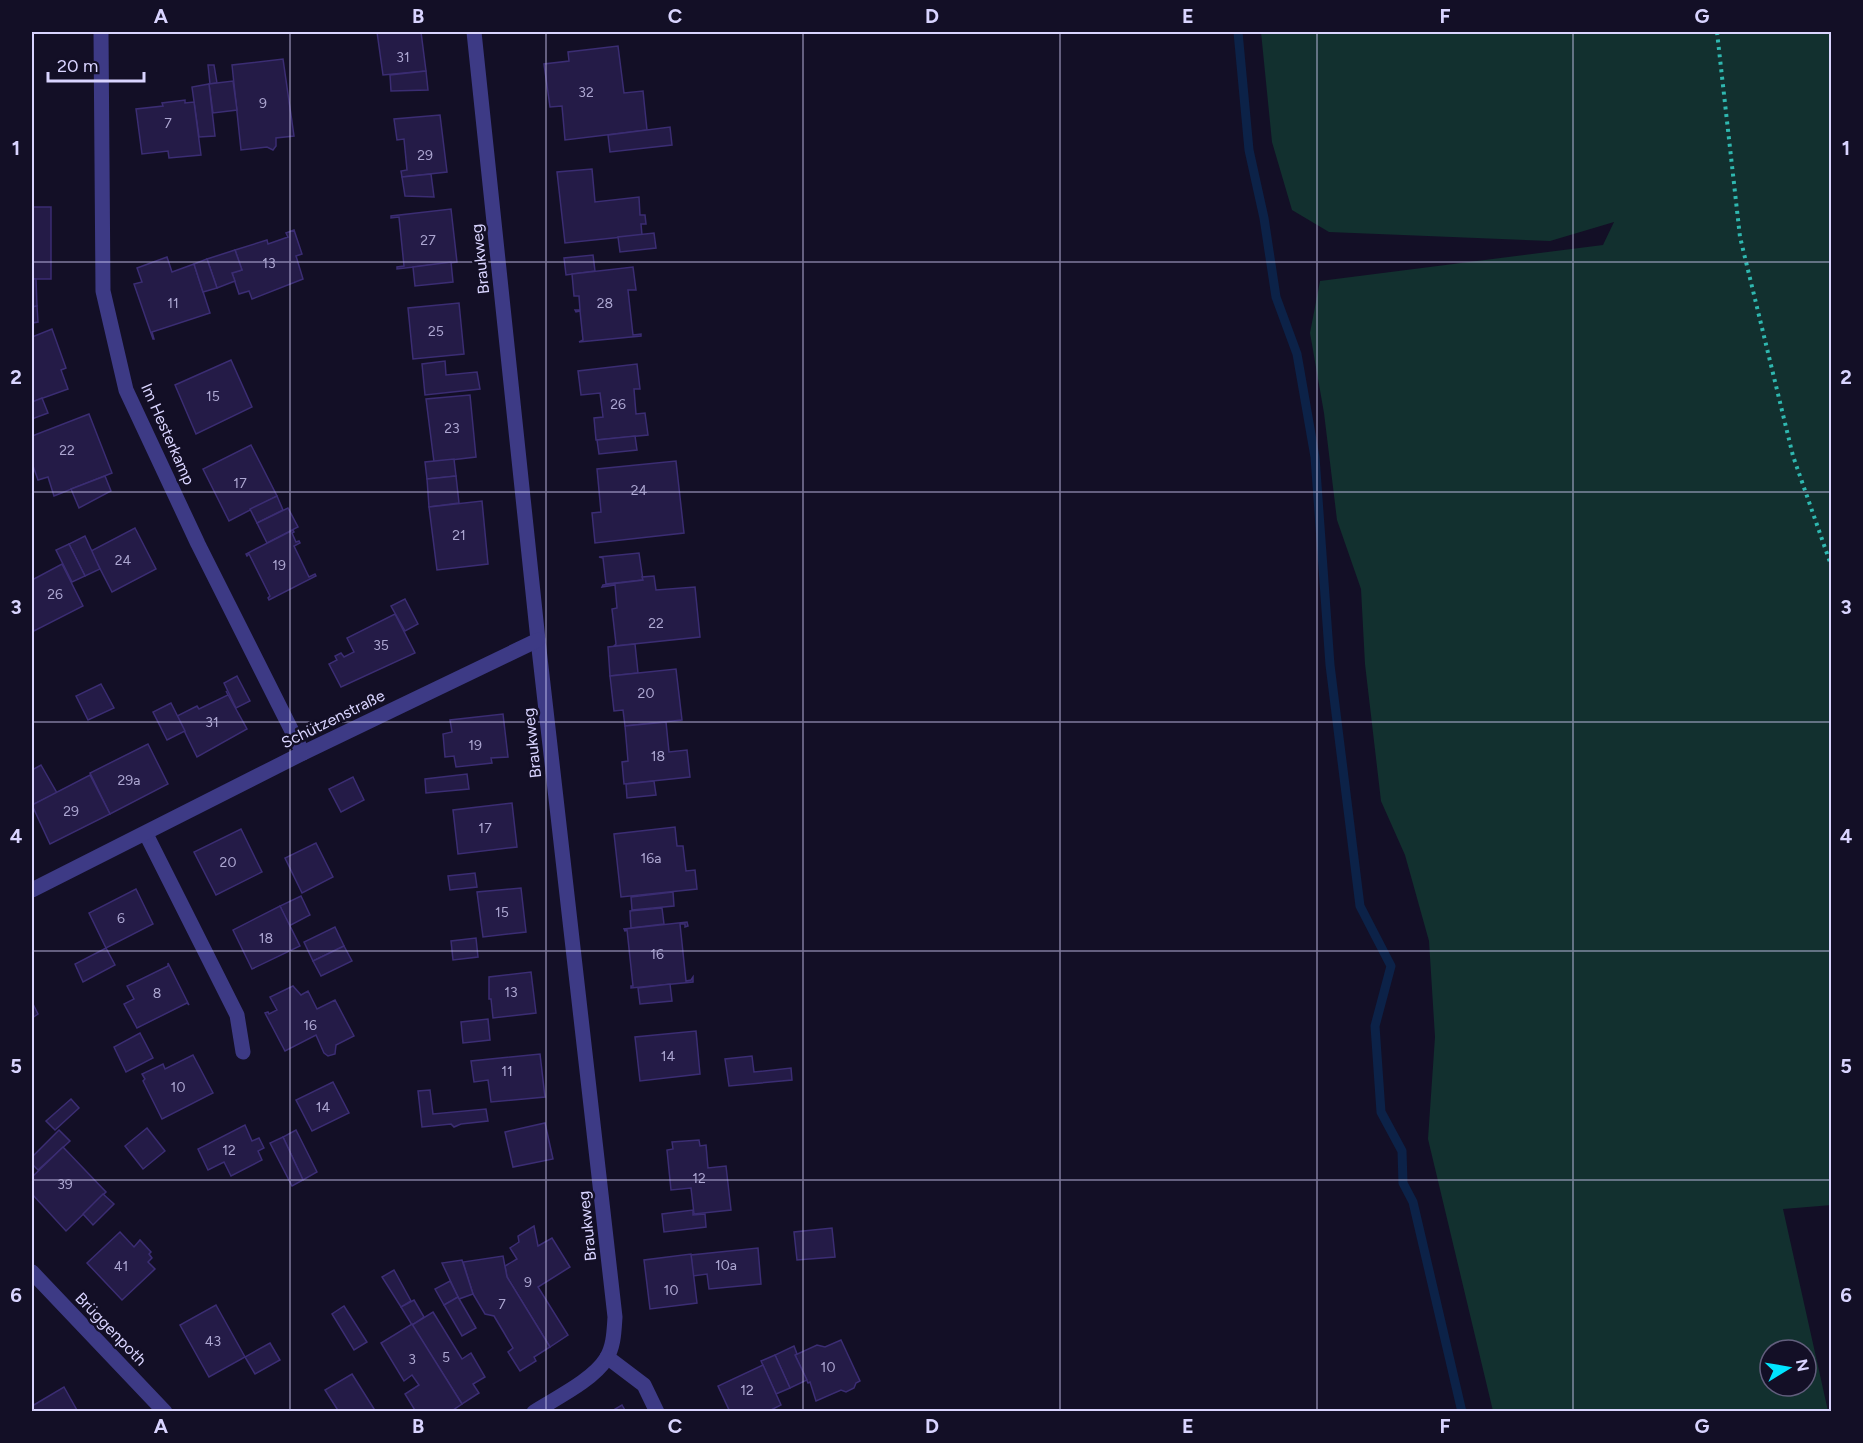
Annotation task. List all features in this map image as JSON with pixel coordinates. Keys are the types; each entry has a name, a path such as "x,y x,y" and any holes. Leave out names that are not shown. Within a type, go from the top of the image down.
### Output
{"street":[{"name":"Im Hesterkamp","path":"101,32 103,291 126,390 198,544 303,753"},
{"name":"Braukweg","path":"474,32 538,640 615,1317 614,1338 607,1357"},
{"name":"Schützenstraße","path":"32,890 303,753 538,640"},
{"path":"146,834 237,1015 243,1052"},
{"name":"Brüggenpoth","path":"32,1272 165,1412"},
{"path":"534,1412 596,1371 607,1357 644,1385 657,1412"}],"path":[{"path":"1717,32 1740,237 1793,456 1832,568"}],"green space":[{"path":"1261,32 1831,32 1832,1205 1783,1209 1812,1338 1758,1338 1758,1398 1818,1398 1818,1366 1828,1411 1493,1411 1428,1139 1435,1037 1429,941 1405,855 1381,801 1365,664 1361,589 1337,520 1324,413 1310,333 1320,281 1603,245 1614,222 1550,241 1329,232 1292,210 1272,142"}],"building":[{"path":"377,32 421,32 426,71 383,75"},
{"path":"618,46 624,93 643,91 647,130 565,140 562,106 550,107 544,64 569,61 568,52"},
{"path":"283,59 294,136 276,138 276,146 273,150 267,147 241,150 232,65"},
{"path":"208,65 214,65 217,83 210,84"},
{"path":"426,71 428,90 391,91 390,75"},
{"path":"233,81 237,110 213,113 209,84"},
{"path":"209,84 215,136 199,137 192,87"},
{"path":"185,100 185,103 194,102 201,155 169,158 168,151 142,154 136,109 163,106 162,103"},
{"path":"440,115 447,172 402,177 401,171 407,170 404,139 397,140 394,119"},
{"path":"32,118 33,164 32,164"},
{"path":"670,127 672,145 610,152 608,135"},
{"path":"592,169 595,202 639,197 640,215 645,215 646,224 641,224 642,235 565,243 557,172"},
{"path":"431,174 434,197 405,196 402,177"},
{"path":"32,207 51,207 51,279 32,279"},
{"path":"451,209 457,262 397,269 397,267 404,266 399,217 391,218 391,216"},
{"path":"294,230 302,254 296,256 303,279 252,299 249,291 239,294 232,273 242,270 235,250 267,240 268,244 288,237 286,233"},
{"path":"654,233 656,248 620,252 618,237"},
{"path":"235,250 242,270 232,273 235,281 217,288 207,259"},
{"path":"593,255 595,271 566,275 564,258"},
{"path":"167,257 172,272 194,264 210,313 152,332 153,339 134,284 142,282 137,268"},
{"path":"207,259 217,288 203,292 194,264"},
{"path":"451,262 453,282 415,286 413,267"},
{"path":"633,267 636,290 628,290 633,335 641,334 641,336 579,342 583,340 580,311 575,310 580,310 579,296 574,296 572,274"},
{"path":"32,279 36,279 37,306 32,307"},
{"path":"459,303 464,354 413,359 408,308"},
{"path":"37,306 38,322 32,323 32,307"},
{"path":"52,329 66,368 61,370 68,389 32,402 32,337"},
{"path":"231,360 252,407 196,434 175,385"},
{"path":"445,361 446,375 477,372 480,389 425,395 422,364"},
{"path":"637,364 640,389 634,389 636,414 645,413 648,435 596,440 594,418 603,417 600,393 581,395 578,371"},
{"path":"470,395 476,457 434,462 426,399"},
{"path":"42,398 48,413 32,419 32,402"},
{"path":"89,414 112,473 54,496 48,477 38,480 32,463 32,436"},
{"path":"635,436 637,450 599,454 597,440"},
{"path":"251,445 277,496 229,521 203,469"},
{"path":"454,459 456,476 427,479 425,462"},
{"path":"676,461 684,533 595,543 592,513 601,512 597,469"},
{"path":"105,476 111,491 79,508 71,489"},
{"path":"456,476 459,503 429,507 427,479"},
{"path":"277,496 283,510 257,523 250,509"},
{"path":"482,501 488,564 437,570 429,507"},
{"path":"288,508 298,527 267,543 257,523"},
{"path":"135,528 156,569 112,592 91,551"},
{"path":"293,530 296,542 300,543 294,546 309,577 315,574 316,576 269,600 270,596 249,554 247,556 246,554"},
{"path":"85,536 100,569 85,576 69,544"},
{"path":"69,544 85,576 72,582 56,550"},
{"path":"639,553 643,580 606,584 603,558 599,557"},
{"path":"62,564 83,606 34,631 32,626 32,580"},
{"path":"654,576 656,590 695,587 700,637 614,646 616,644 612,609 617,608 615,585 602,587 603,585 643,580 642,577"},
{"path":"405,599 418,624 405,631 391,606"},
{"path":"395,614 415,653 341,687 329,664 337,660 335,656 341,653 344,657 354,652 347,638"},
{"path":"635,644 638,673 610,676 608,647"},
{"path":"676,669 682,720 625,726 623,710 614,711 610,676"},
{"path":"237,676 250,701 236,708 224,683"},
{"path":"101,684 114,708 88,720 76,696"},
{"path":"226,691 247,729 197,757 177,716 197,706 199,709 228,695"},
{"path":"171,703 185,731 167,740 153,712"},
{"path":"503,714 508,757 491,758 492,763 456,767 454,756 445,757 443,734 452,732 450,720"},
{"path":"666,722 669,752 687,750 690,777 624,784 622,762 628,761 625,726"},
{"path":"148,744 168,784 110,814 90,773"},
{"path":"41,765 57,793 32,805 32,770"},
{"path":"467,774 469,789 426,793 425,779"},
{"path":"90,775 110,814 50,844 32,805"},
{"path":"353,777 364,800 341,812 329,789"},
{"path":"654,781 656,795 627,798 626,784"},
{"path":"512,803 517,847 458,854 453,810"},
{"path":"675,827 677,846 683,846 686,871 695,870 697,889 621,897 614,834"},
{"path":"241,829 262,872 216,895 194,852"},
{"path":"316,843 333,877 302,893 285,858"},
{"path":"475,873 477,887 450,890 448,876"},
{"path":"521,888 526,932 483,937 477,892"},
{"path":"136,889 153,924 106,948 89,913"},
{"path":"673,892 674,906 632,910 631,897"},
{"path":"301,896 310,915 289,926 280,906"},
{"path":"280,906 300,946 252,969 233,930"},
{"path":"662,908 664,924 631,928 630,911"},
{"path":"687,922 688,926 685,927 685,924 680,924 686,981 693,977 693,982 631,988 633,986 627,930 624,929"},
{"path":"335,927 344,946 313,961 304,942"},
{"path":"476,938 478,957 453,960 451,941"},
{"path":"344,946 352,961 321,976 313,961"},
{"path":"106,948 115,965 83,982 75,964"},
{"path":"168,963 189,1005 187,1003 137,1028 124,1004 134,999 127,986 168,966"},
{"path":"531,972 536,1013 493,1018 491,999 489,999 489,977"},
{"path":"670,984 672,1001 640,1004 638,988"},
{"path":"293,986 301,995 308,991 317,1009 335,1000 354,1036 336,1045 335,1054 328,1056 324,1053 316,1035 285,1051 265,1013 269,1014 277,1010 270,997"},
{"path":"32,1002 38,1014 32,1018"},
{"path":"488,1019 490,1040 463,1043 461,1022"},
{"path":"696,1031 700,1074 640,1081 635,1037"},
{"path":"140,1033 153,1058 126,1072 114,1047"},
{"path":"540,1054 545,1097 491,1102 488,1080 474,1082 471,1061"},
{"path":"193,1055 213,1093 162,1119 143,1081 145,1079 142,1074 163,1064 165,1069"},
{"path":"752,1056 754,1072 791,1068 792,1080 729,1086 725,1059"},
{"path":"333,1082 349,1113 312,1131 296,1100"},
{"path":"430,1090 433,1114 486,1109 488,1121 454,1127 451,1124 422,1127 418,1091"},
{"path":"71,1099 79,1108 55,1130 46,1121"},
{"path":"545,1123 553,1159 513,1167 505,1132"},
{"path":"245,1125 252,1141 259,1138 264,1148 258,1151 262,1160 231,1176 224,1162 208,1170 198,1149"},
{"path":"147,1128 165,1151 143,1169 125,1146"},
{"path":"59,1130 70,1141 38,1170 32,1164 32,1157"},
{"path":"296,1130 317,1172 303,1180 283,1137"},
{"path":"283,1137 303,1180 292,1186 270,1143"},
{"path":"699,1140 700,1146 706,1145 708,1168 726,1166 731,1210 694,1214 691,1188 671,1190 667,1150 673,1149 672,1142"},
{"path":"63,1147 106,1192 66,1231 32,1194 32,1177"},
{"path":"103,1194 114,1204 93,1225 83,1214"},
{"path":"693,1210 693,1215 705,1214 706,1227 664,1232 662,1214"},
{"path":"534,1226 538,1246 552,1238 570,1267 538,1287 568,1335 550,1347 507,1277 505,1266 517,1259 510,1248 519,1242 518,1236"},
{"path":"832,1228 835,1257 797,1260 794,1232"},
{"path":"120,1232 134,1247 140,1240 151,1252 149,1254 152,1258 148,1262 155,1269 122,1300 87,1263"},
{"path":"758,1248 761,1284 709,1289 707,1274 693,1276 691,1255"},
{"path":"691,1254 697,1303 650,1309 644,1260"},
{"path":"503,1256 507,1277 550,1347 534,1357 536,1361 520,1371 508,1352 513,1348 494,1316 485,1314 473,1294 463,1262"},
{"path":"462,1260 473,1294 459,1299 442,1263"},
{"path":"394,1270 411,1301 401,1307 382,1277"},
{"path":"450,1281 458,1297 444,1305 435,1289"},
{"path":"458,1297 476,1328 462,1336 444,1305"},
{"path":"414,1300 424,1317 412,1325 401,1307"},
{"path":"216,1305 245,1357 209,1377 180,1325"},
{"path":"344,1306 367,1342 354,1350 332,1314"},
{"path":"433,1312 462,1359 471,1353 485,1377 473,1384 479,1393 462,1404 412,1325"},
{"path":"412,1324 462,1404 450,1412 416,1412 405,1394 419,1385 412,1375 404,1381 381,1343"},
{"path":"841,1340 860,1381 846,1392 841,1390 816,1401 810,1382 808,1383 795,1355 817,1345 825,1347"},
{"path":"270,1343 280,1360 255,1374 245,1357"},
{"path":"794,1346 797,1354 795,1355 807,1380 790,1388 775,1355"},
{"path":"775,1355 790,1388 776,1394 761,1361"},
{"path":"763,1365 781,1405 767,1412 730,1412 718,1386"},
{"path":"352,1374 376,1412 339,1412 325,1390"},
{"path":"64,1387 78,1412 32,1412 32,1406"},
{"path":"622,1405 626,1412 610,1412"}],"waterway":[{"path":"1238,32 1249,150 1264,218 1276,297 1297,354 1315,457 1330,665 1360,906 1391,966 1375,1026 1381,1112 1402,1151 1403,1183 1413,1202 1462,1412"}]}
